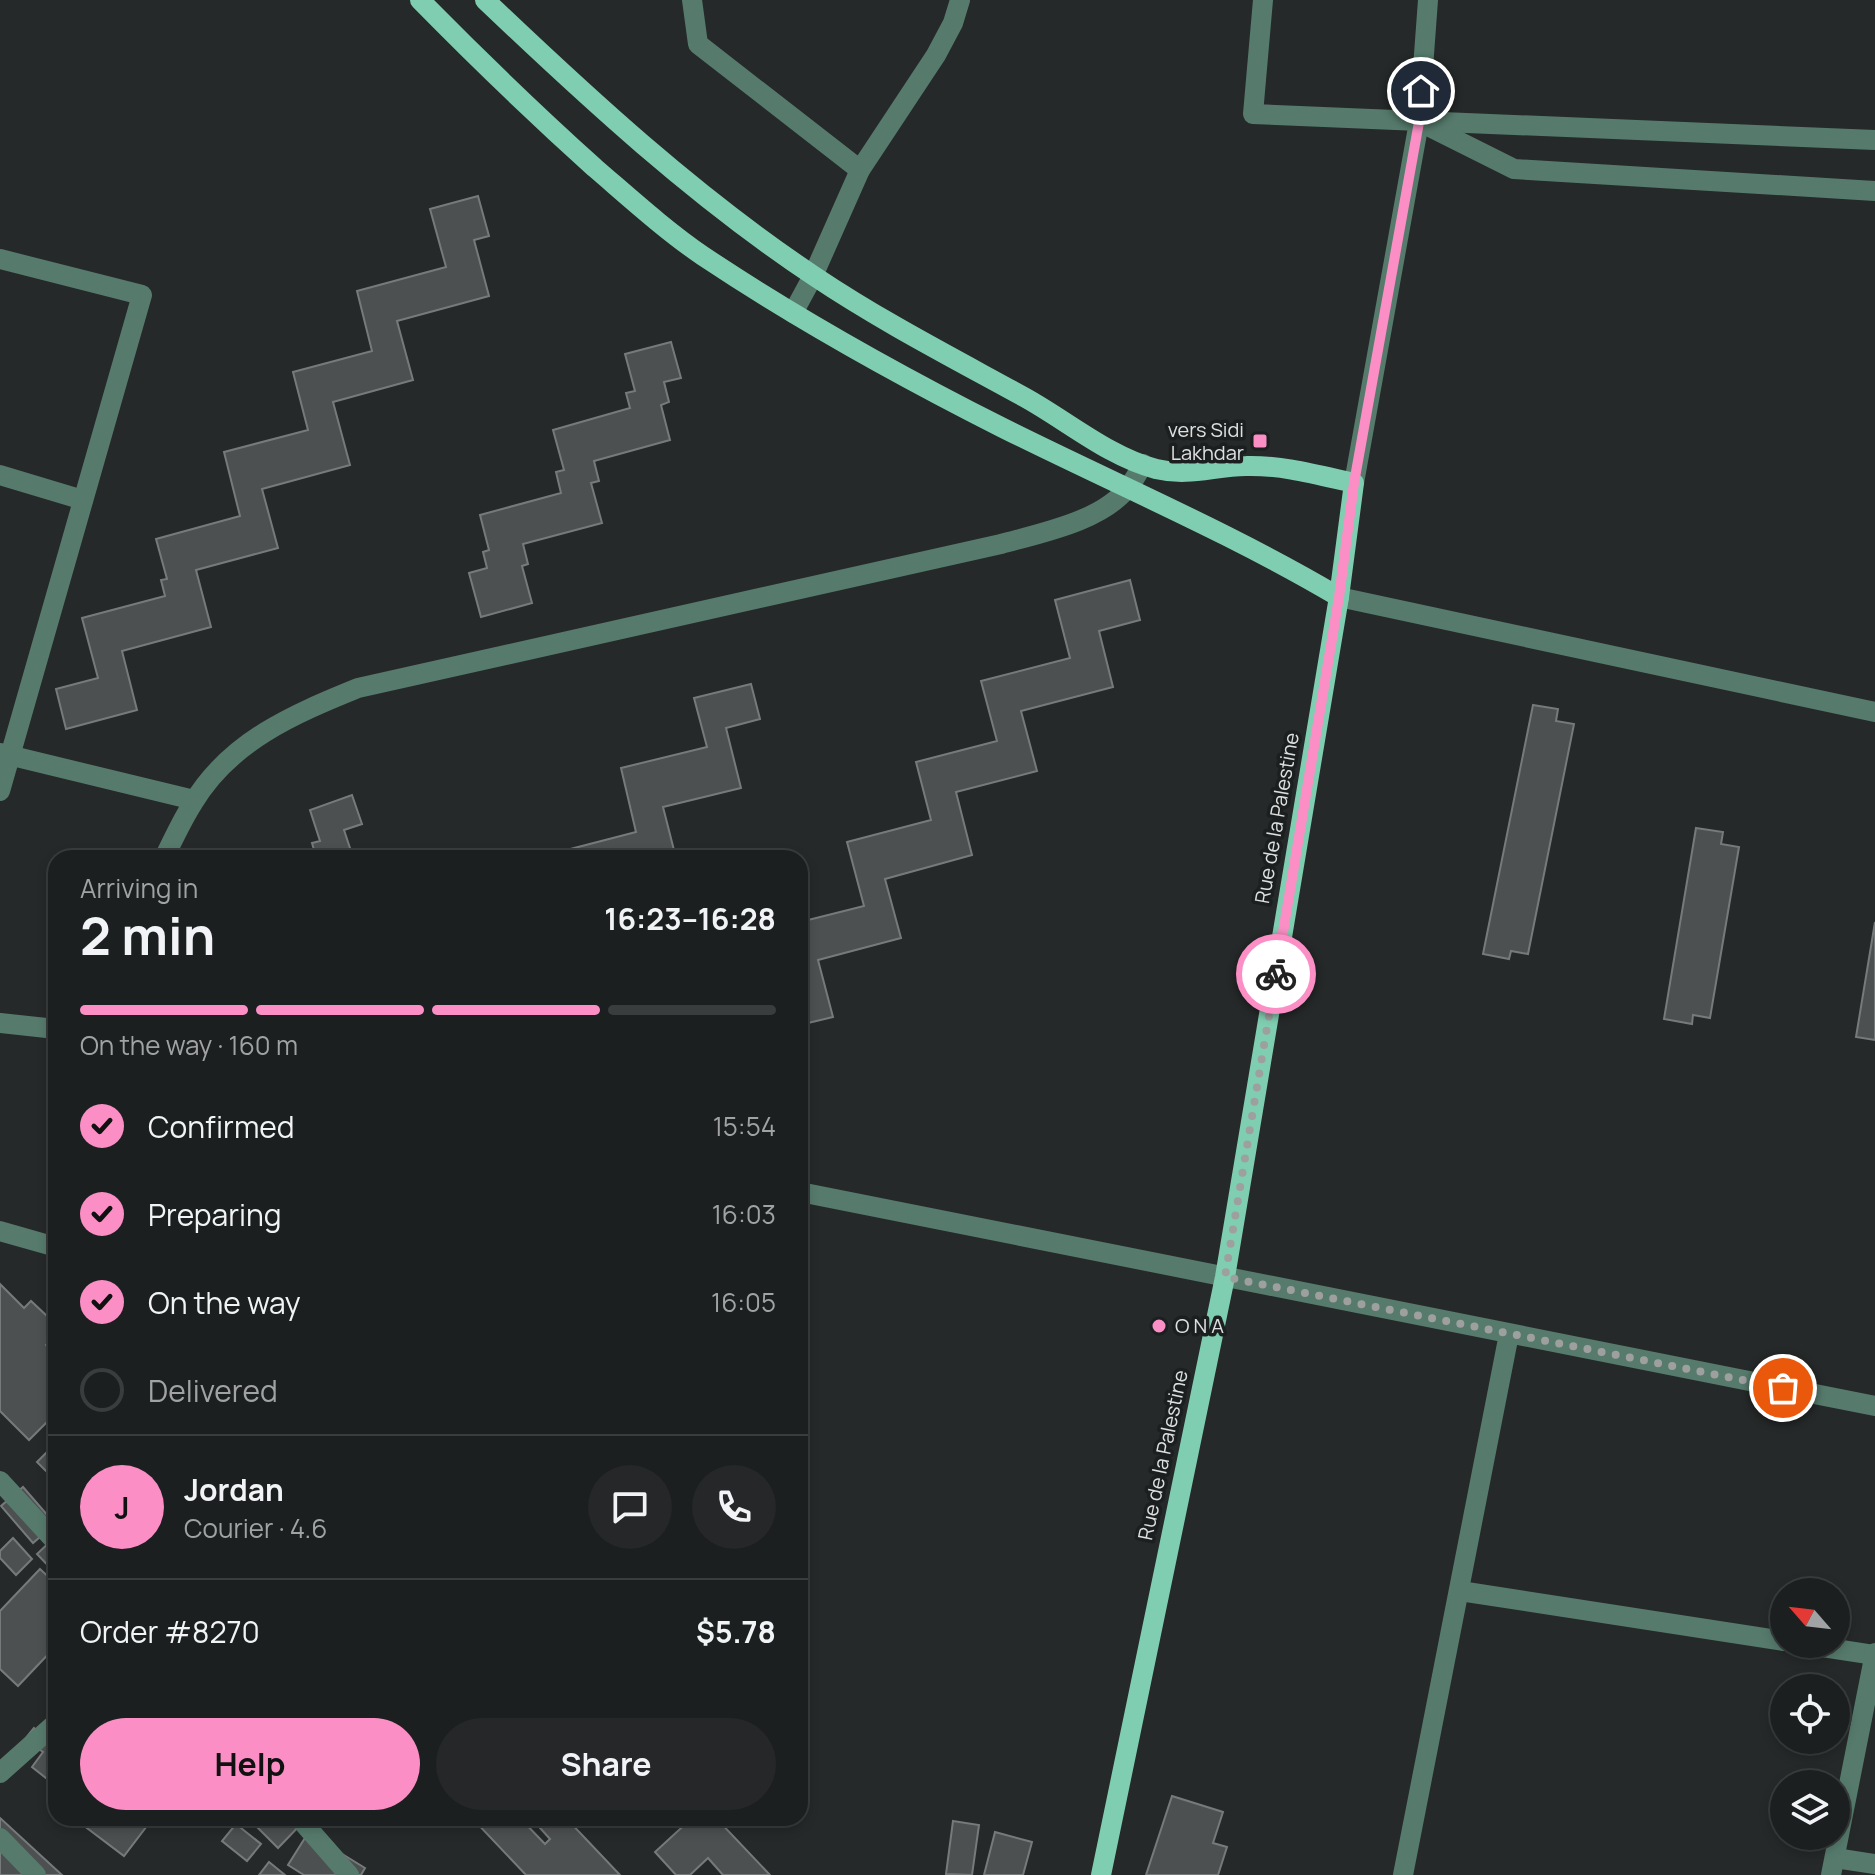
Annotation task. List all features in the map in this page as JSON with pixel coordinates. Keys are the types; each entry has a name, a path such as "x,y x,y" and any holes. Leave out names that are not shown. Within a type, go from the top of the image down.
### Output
{"main road":[{"path":"420,0 526,106 632,201 700,254 793,313 892,370 1261,552 1339,597"},
{"path":"485,0 600,109 669,168 813,276 911,336 1107,446 1143,464 1176,472 1197,473 1241,465 1268,466 1354,483"},
{"name":"Rue de la Palestine","path":"1101,1875 1225,1277 1339,597 1354,483"}],"street":[{"path":"692,0 698,44 860,170"},
{"path":"793,313 813,276 860,170 936,55 953,23 960,0"},
{"path":"1263,0 1253,114 1875,140"},
{"name":"Rue de la Palestine","path":"1354,483 1419,122 1428,0"},
{"path":"1419,122 1514,169 1875,191"},
{"path":"0,259 142,295 5,755 0,791"},
{"path":"168,850 194,800 234,752 292,714 358,688 1001,544 1082,519 1107,505 1129,488 1143,464"},
{"path":"0,475 83,500"},
{"path":"1339,597 1875,712"},
{"path":"5,755 194,800"},
{"path":"0,1023 48,1028"},
{"path":"808,1194 1875,1406"},
{"path":"0,1231 48,1245"},
{"path":"1403,1875 1509,1334"},
{"path":"0,1481 48,1533"},
{"path":"1460,1591 1770,1639"},
{"path":"1850,1651 1875,1654 1833,1866 1875,1864"},
{"path":"0,1773 48,1730"},
{"path":"306,1826 349,1875"},
{"path":"0,1838 36,1875"}],"building":[{"path":"478,196 489,236 474,240 489,296 397,321 413,380 333,402 350,465 262,489 278,548 196,570 211,627 122,651 137,710 66,729 56,689 98,678 82,618 165,596 161,580 167,579 156,539 240,516 224,452 308,430 293,372 372,351 357,291 446,267 430,209"},
{"path":"671,342 681,378 664,382 669,402 661,405 670,440 594,461 599,481 591,483 602,523 523,544 528,564 522,566 532,603 481,617 469,573 487,568 483,552 489,550 480,515 561,493 556,472 564,470 553,430 630,408 626,393 635,391 625,354"},
{"path":"1130,580 1140,620 1099,631 1113,687 1021,711 1037,771 956,792 972,855 885,879 901,938 818,960 833,1017 808,1023 808,920 864,906 847,842 931,820 916,762 997,741 981,681 1070,658 1055,600"},
{"path":"751,684 760,719 726,728 741,788 663,807 674,850 566,850 636,832 621,768 707,747 694,698"},
{"path":"1533,705 1558,709 1556,721 1574,724 1528,954 1511,951 1509,959 1483,954"},
{"path":"352,795 362,824 344,830 351,850 314,850 312,843 320,841 310,810"},
{"path":"1696,828 1723,832 1721,844 1739,847 1710,1018 1693,1015 1692,1024 1664,1019"},
{"path":"1875,922 1875,1040 1856,1037"},
{"path":"0,1284 24,1308 31,1301 48,1315 48,1421 29,1440 0,1411"},
{"path":"48,1451 48,1473 37,1462"},
{"path":"23,1487 48,1516 48,1530 33,1543 1,1506"},
{"path":"13,1538 32,1559 16,1575 0,1558 0,1551"},
{"path":"48,1544 48,1566 37,1554"},
{"path":"40,1569 48,1576 48,1654 18,1686 0,1669 0,1611"},
{"path":"34,1728 48,1739 48,1780 32,1767 43,1752 25,1739"},
{"path":"1172,1796 1223,1812 1213,1843 1227,1847 1218,1875 1146,1875"},
{"path":"0,1818 62,1875 0,1875"},
{"path":"953,1821 979,1825 972,1875 946,1874"},
{"path":"84,1826 147,1826 124,1856"},
{"path":"234,1826 238,1826 261,1844 247,1861 222,1841"},
{"path":"256,1826 299,1826 278,1848"},
{"path":"480,1826 528,1826 545,1844 550,1839 538,1826 574,1826 620,1875 526,1875"},
{"path":"683,1826 724,1826 770,1875 723,1875 708,1858 690,1875 676,1875 655,1852"},
{"path":"995,1832 1032,1842 1023,1875 984,1875"},
{"path":"308,1833 365,1868 361,1875 304,1875 288,1865"},
{"path":"269,1862 285,1875 259,1875"}],"way so far":[{"path":"1276,974 1225,1277 1783,1388"}],"place":[{"name":"vers Sidi Lakhdar","path":"1260,441"},
{"name":"O N A","path":"1159,1326"}],"route":[{"path":"1276,974 1339,597 1354,483 1419,122 1421,91"}]}
